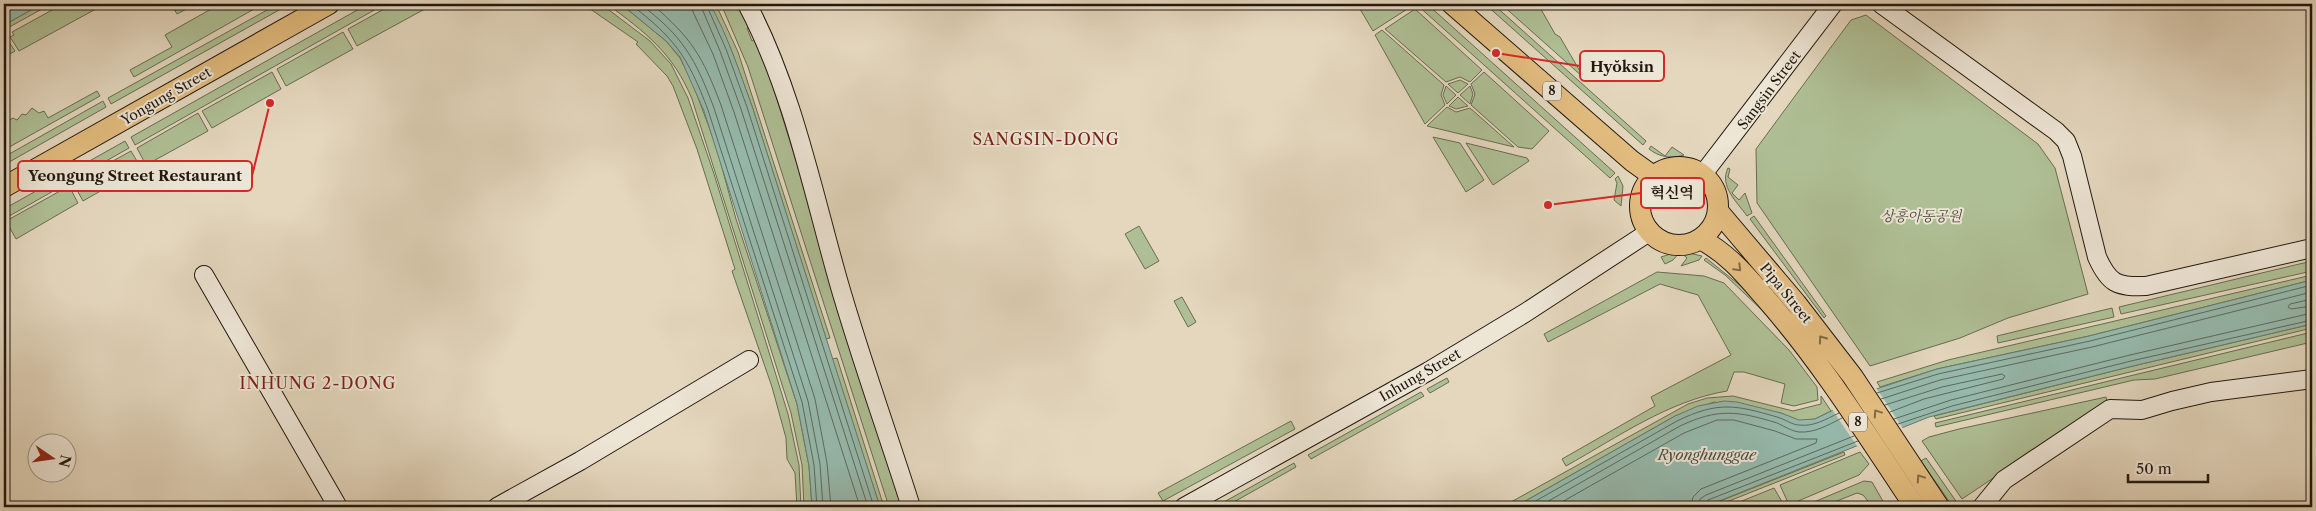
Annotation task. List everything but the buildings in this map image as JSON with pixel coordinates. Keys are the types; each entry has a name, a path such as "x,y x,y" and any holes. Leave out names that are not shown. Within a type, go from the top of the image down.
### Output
{"main road":[{"name":"Yongung Street","path":"4,188 329,4"},
{"name":"8","path":"1452,4 1632,161 1653,176"},
{"path":"1678,166 1691,168 1703,174 1715,190 1718,211 1714,224 1700,239 1680,245 1667,244 1649,232 1640,212 1640,198 1645,186 1653,176 1664,169 1678,166"},
{"name":"Pipa Street","path":"1718,211 1796,303 1853,378 1939,507"},
{"name":"Pipa Street","path":"1700,239 1718,248 1750,280 1780,315 1834,385 1915,507"}],"street":[{"path":"747,4 769,50 788,103 847,311 911,507"},
{"name":"Sangsin Street","path":"1703,174 1834,4"},
{"path":"1880,4 2032,113 2066,142 2074,165 2098,257 2104,272 2115,283 2146,286 2312,248"},
{"name":"Inhung Street","path":"1184,507 1437,366 1525,313 1649,232"},
{"path":"204,275 338,507"},
{"path":"497,507 580,461 749,360"},
{"path":"1982,507 2004,480 2110,409 2142,410 2211,392 2312,378"}],"green space":[{"path":"42,4 51,4 4,30 4,25"},
{"path":"63,4 105,4 19,51 10,37 14,35 12,32"},
{"path":"171,4 196,4 177,14"},
{"path":"220,4 227,4 231,10 242,4 263,4 134,77 130,70 172,47 165,35"},
{"path":"278,4 288,5 111,104 108,98"},
{"path":"368,4 372,4 375,8 385,4 135,145 131,137"},
{"path":"393,4 434,4 357,46 348,29"},
{"path":"583,4 601,4 650,41 671,64 688,98 714,174 788,414 799,465 801,507 797,507 795,473 787,459 786,438 772,387 732,271 735,269 697,149 673,86 667,76 636,44 638,42"},
{"path":"607,4 621,4 666,41 680,58 693,84 716,146 736,219 797,404 809,466 812,507 804,507 802,465 791,413 692,99 667,56 646,34"},
{"path":"710,4 715,4 718,9 738,52 830,338 826,339 752,106 730,47"},
{"path":"721,4 741,4 751,26 747,28 752,41 757,39 764,58 904,507 889,507 748,67"},
{"path":"1357,4 1409,4 1412,6 1373,31"},
{"path":"1416,4 1427,4 1615,173 1610,178"},
{"path":"1485,4 1493,4 1646,141 1643,145"},
{"path":"1501,4 1538,4 1584,78"},
{"path":"1415,9 1482,70 1470,82 1460,77 1446,82 1385,29"},
{"name":"상흥아동공원","path":"1866,15 2038,144 2055,168 2088,294 2008,318 1960,338 1870,366 1757,203 1756,149 1851,20"},
{"path":"1382,30 1444,85 1441,95 1445,105 1425,124 1375,35"},
{"path":"343,32 353,49 286,86 277,69"},
{"path":"4,35 15,51 10,54 8,52 4,57"},
{"path":"272,72 281,89 212,128 202,111"},
{"path":"1484,72 1549,131 1532,149 1518,147 1471,105 1475,94 1471,84"},
{"path":"1460,80 1468,84 1458,93 1448,84"},
{"path":"1446,86 1456,95 1447,104 1443,95"},
{"path":"1470,86 1473,94 1470,104 1460,95"},
{"path":"97,91 100,96 4,150 8,121 13,118 17,120 22,114 26,115 32,108 39,113 44,111 48,118"},
{"path":"1458,97 1468,106 1456,109 1449,106"},
{"path":"103,101 106,107 4,165 4,157"},
{"path":"1447,107 1456,112 1470,108 1514,147 1427,126"},
{"path":"198,113 208,131 146,165 137,148"},
{"path":"1433,137 1460,143 1484,180 1466,192"},
{"path":"125,141 129,148 4,219 4,209"},
{"path":"1466,143 1527,158 1529,161 1493,185"},
{"path":"1651,146 1665,156 1661,155 1649,149"},
{"path":"1672,147 1684,155 1674,157 1665,156"},
{"path":"131,151 141,168 83,201 73,183"},
{"path":"1728,168 1730,169 1728,177 1738,185 1732,193 1739,200 1745,193 1752,213 1747,216 1730,194 1727,187 1726,175"},
{"path":"1618,176 1623,186 1621,206 1614,200 1617,183 1615,179"},
{"path":"69,186 78,203 16,239 6,221"},
{"path":"1754,216 1826,316 1824,318 1750,219"},
{"path":"1139,226 1159,261 1145,269 1125,234"},
{"path":"1680,251 1702,256 1699,260 1681,266 1687,258 1680,252 1673,260 1665,264 1661,257"},
{"path":"1706,258 1747,291 1764,312 1725,275 1704,260"},
{"path":"2312,261 2312,271 2121,314 2119,307"},
{"path":"1657,272 1704,276 1724,283 1789,350 1817,387 1818,400 1794,406 1781,403 1785,384 1744,372 1734,372 1727,391 1705,396 1664,411 1566,466 1562,459 1655,406 1651,397 1731,355 1698,295 1660,284 1548,342 1544,334"},
{"path":"2312,275 2312,280 2089,336 1937,369 1880,387 1877,382 1948,360"},
{"path":"1182,297 1196,322 1188,327 1174,301"},
{"path":"2112,308 2114,317 1998,343 1997,336"},
{"path":"2312,324 2312,328 1936,419 1934,416 2133,366"},
{"path":"2312,332 2312,342 2155,379 2134,380 1936,427 1935,423"},
{"path":"837,358 884,507 880,507 832,359"},
{"path":"1447,378 1449,382 1430,393 1427,389"},
{"path":"1421,392 1424,396 1311,459 1308,455"},
{"path":"1733,396 1793,411 1821,404 1821,396 1831,411 1815,419 1799,421 1781,413 1714,402 1675,416 1515,507 1502,507 1688,404 1707,398"},
{"path":"2106,397 2107,402 1962,499 1922,441 1929,437 1959,429"},
{"path":"1291,421 1295,429 1163,501 1158,493"},
{"path":"1844,452 1845,455 1714,507 1705,507"},
{"path":"1860,452 1869,464 1859,475 1789,505 1780,485"},
{"path":"1926,458 1960,507 1953,507 1921,461"},
{"path":"1294,463 1296,467 1225,507 1215,507"},
{"path":"1864,481 1872,482 1884,503 1873,507 1863,495 1857,493 1822,507 1802,507"},
{"path":"1774,488 1785,507 1727,507"}],"water":[{"path":"4,4 42,4 4,25"},
{"path":"621,4 710,4 733,54 752,106 880,507 812,507 809,466 797,404 704,111 680,57 666,41"},
{"name":"Ryonghunggae","path":"2312,280 2312,324 1929,417 1704,507 1515,507 1675,416 1698,406 1724,401 1737,402 1781,413 1799,420 1815,419 1876,389 1937,369 2089,336"}],"pier":[{"path":"1875,386 1904,430 1859,449 1831,408"}],"place":[{"name":"Hyŏksin","path":"1496,53"},
{"name":"Yeongung Street Restaurant","path":"270,103"},
{"name":"혁신역","path":"1548,205"}],"district":[{"name":"SANGSIN-DONG","path":"1046,139"},
{"name":"INHUNG 2-DONG","path":"318,383"}]}
